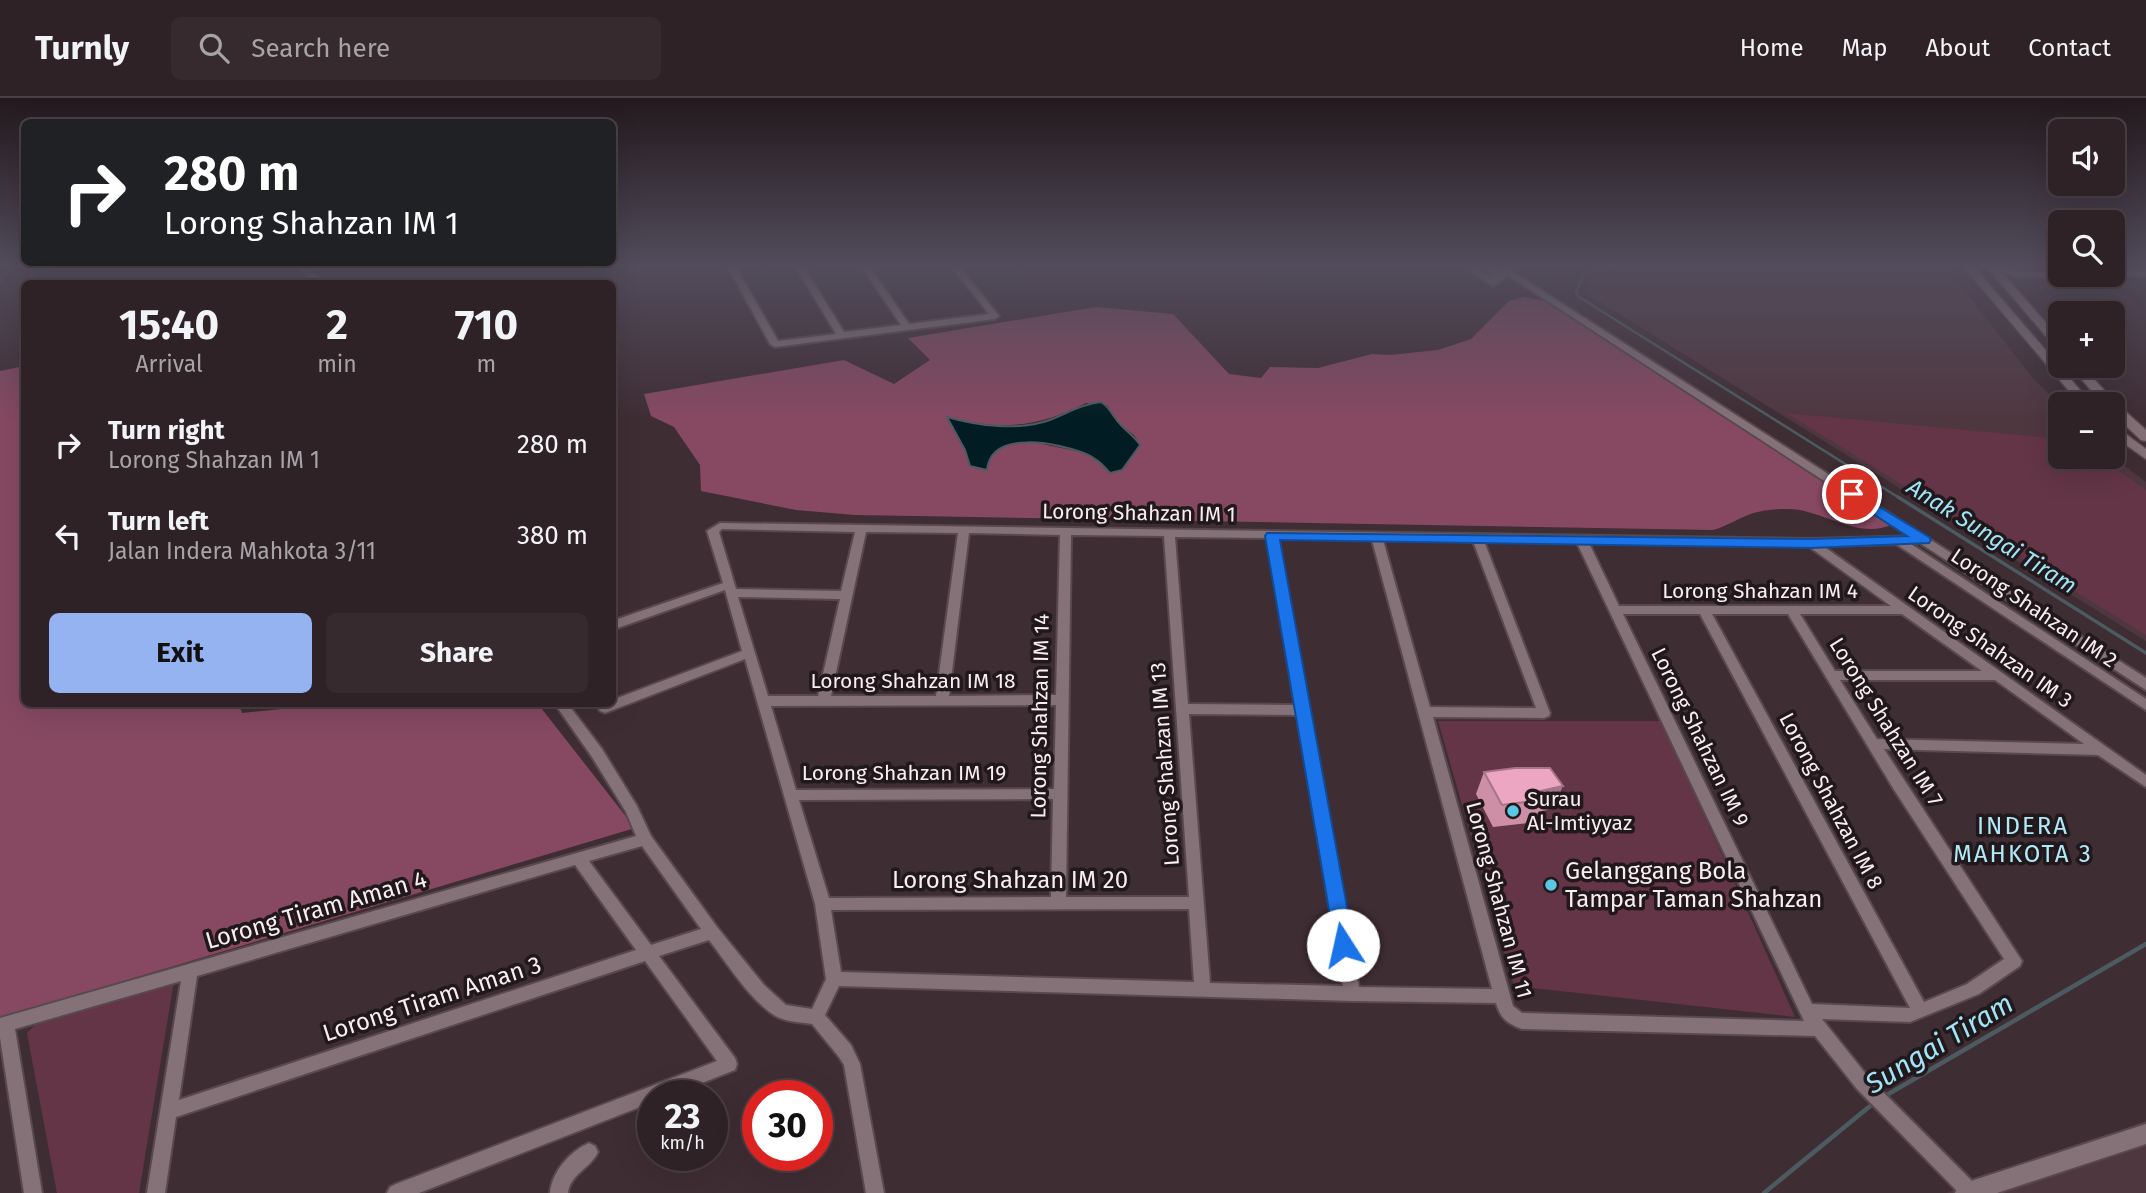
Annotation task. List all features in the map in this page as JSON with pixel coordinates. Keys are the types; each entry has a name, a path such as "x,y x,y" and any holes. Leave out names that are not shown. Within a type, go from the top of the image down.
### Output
{"main road":[{"path":"2009,318 2075,392"},
{"path":"2036,318 2048,332"},
{"path":"2087,378 2099,392"},
{"path":"2125,418 2146,437"},
{"path":"2125,438 2146,455"}],"street":[{"path":"761,318 775,344 978,318"},
{"path":"831,318 842,336"},
{"path":"900,318 906,327"},
{"path":"1580,318 2146,685"},
{"name":"Lorong Shahzan IM 1","path":"730,589 713,531 720,526 732,525 1811,543 1924,540"},
{"path":"824,700 862,527"},
{"path":"942,700 964,529"},
{"name":"Lorong Shahzan IM 14","path":"1058,903 1066,531"},
{"name":"Lorong Shahzan IM 13","path":"1169,534 1203,990"},
{"path":"1272,536 1353,994"},
{"name":"Lorong Shahzan IM 11","path":"1377,537 1506,1010 1522,1021 1818,1029"},
{"path":"1426,712 1544,713 1477,538"},
{"name":"Lorong Shahzan IM 9","path":"1581,539 1807,1012 1868,1090 1968,1192"},
{"name":"Lorong Shahzan IM 2","path":"1900,542 2146,705"},
{"name":"Lorong Shahzan IM 3","path":"1811,543 2146,782"},
{"path":"616,625 730,589 846,595"},
{"path":"730,589 823,904 834,979 817,1017"},
{"name":"Lorong Shahzan IM 4","path":"1615,610 1905,610"},
{"name":"Lorong Shahzan IM 8","path":"1704,611 1920,1011"},
{"name":"Lorong Shahzan IM 7","path":"1792,611 1898,784 2014,961 1973,989 1920,1011"},
{"path":"616,701 749,653"},
{"path":"1833,675 1997,676"},
{"name":"Lorong Shahzan IM 18","path":"764,701 1062,700"},
{"path":"563,707 597,752 632,810 645,839 712,932 769,1002 791,1014 817,1017 845,1051 852,1064 874,1193"},
{"path":"1182,709 1302,710"},
{"path":"1875,744 2101,750"},
{"name":"Lorong Shahzan IM 19","path":"790,795 1060,794"},
{"name":"Lorong Tiram Aman 4","path":"3,1025 645,839"},
{"path":"396,1193 729,1064 578,859"},
{"name":"Lorong Shahzan IM 20","path":"823,904 1197,902"},
{"name":"Lorong Tiram Aman 3","path":"167,1112 712,932"},
{"path":"156,1193 190,971"},
{"path":"834,979 1502,996"},
{"path":"1807,1012 1910,1015 1920,1011"},
{"path":"3,1025 33,1193"},
{"path":"1968,1192 2146,1134"},
{"path":"559,1193 559,1187 569,1169 589,1152"}],"shaded area":[{"path":"1029,318 1177,318 1229,374 1261,378 1270,367 1318,368 1372,354 1438,350 1471,339 1492,318 1581,318 1839,486 1891,525 1864,529 1811,513 1785,509 1752,514 1713,530 855,515 796,510 701,491 700,465 674,427 651,416 644,394 844,360 894,384 930,360 908,338","holes":["1086,403 1107,405 1120,425 1134,435 1140,445 1132,455 1099,461 1085,453 1028,441 997,448 988,458 970,466 965,450 948,418 985,424 1018,424 1052,418"]},
{"path":"1626,318 1986,318 2048,393 2048,469 2125,469 2125,466 2146,482 2146,641"},
{"path":"21,367 21,707 240,707 242,713 303,707 540,707 635,828 0,1018 0,371"},
{"path":"1786,413 2048,438 2048,469 2116,469 2146,490 2146,635"},
{"path":"1438,721 1662,721 1795,1017 1514,986"},
{"path":"174,981 139,1193 57,1193 27,1033 43,1017"},
{"path":"2146,1121 2146,1193 1946,1193"}],"water":[{"path":"1101,402 1140,445 1122,470 1110,473 1098,461 1084,453 1027,442 1000,449 991,457 987,470 970,466 965,450 947,417 985,425 1025,425 1050,420"}],"building":[{"path":"1515,768 1550,768 1563,786 1540,791 1548,799 1502,805 1484,772"}],"waterway":[{"name":"Anak Sungai Tiram","path":"1613,318 1901,499"},
{"name":"Anak Sungai Tiram","path":"1898,497 2146,653"},
{"name":"Sungai Tiram","path":"1885,1096 2146,944"},
{"name":"Sungai Tiram","path":"1764,1193 1875,1102"}],"place":[{"name":"Surau Al-Imtiyyaz","path":"1513,811"},
{"name":"Gelanggang Bola Tampar Taman Shahzan","path":"1551,885"}],"district":[{"name":"INDERA MAHKOTA 3","path":"2023,840"}],"route":[{"path":"1343,945 1272,536 1811,543 1924,540 1852,494"}]}
